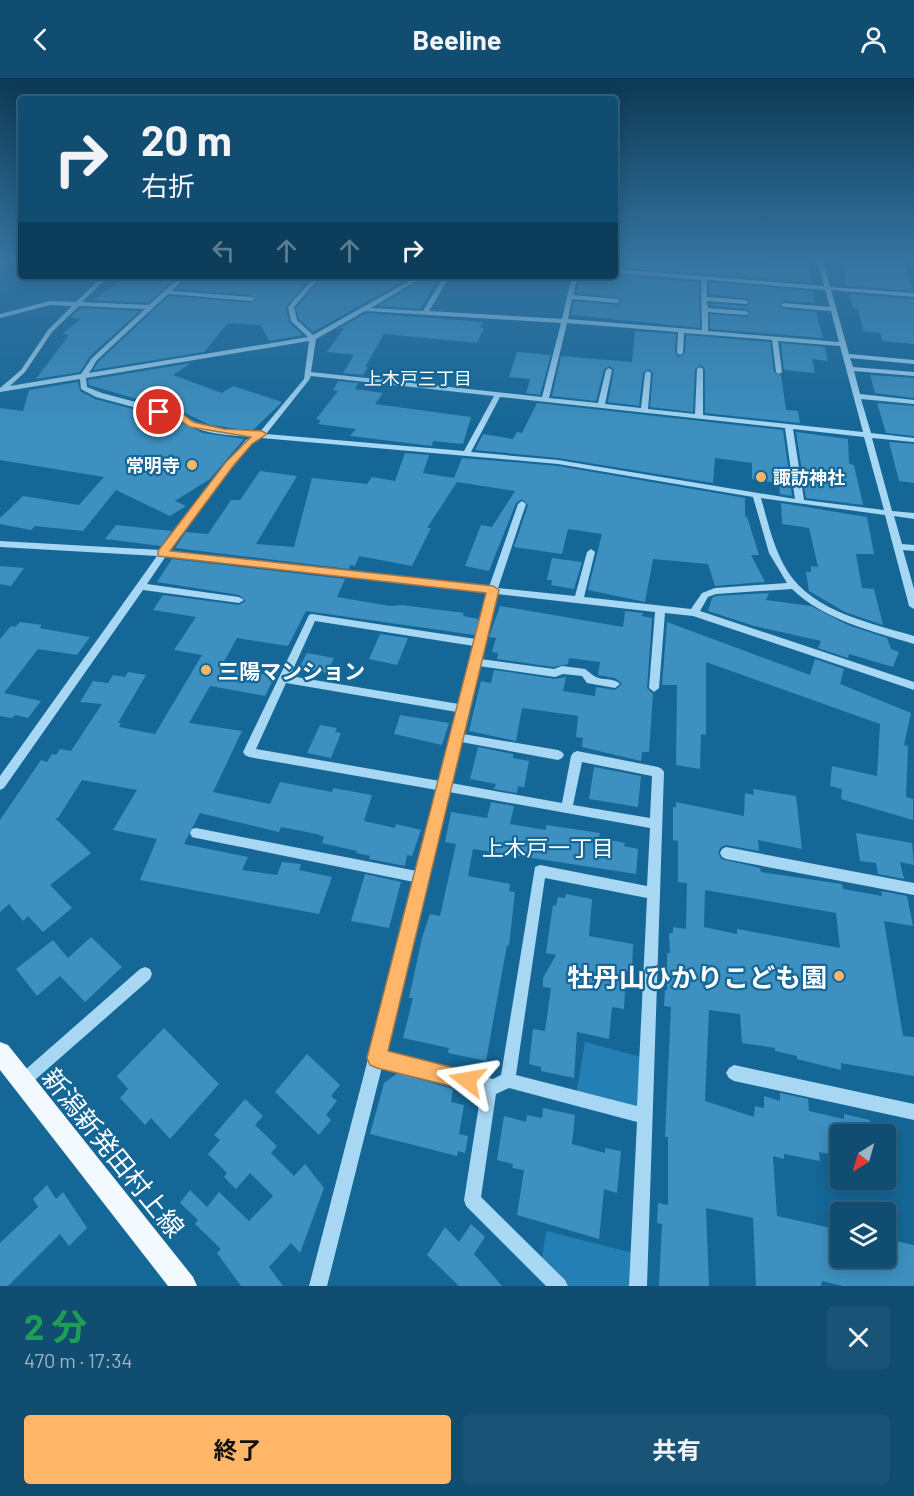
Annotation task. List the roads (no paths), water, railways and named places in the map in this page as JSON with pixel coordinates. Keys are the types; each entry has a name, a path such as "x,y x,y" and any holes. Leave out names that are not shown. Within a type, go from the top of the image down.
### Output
{"main road":[{"name":"新潟新発田村上線","path":"0,1054 184,1286"}],"street":[{"path":"1,391 23,371 50,331 65,315"},
{"path":"143,315 94,359 82,377 83,388 99,395 181,417 190,424 224,432 467,452 569,464 800,502 914,516"},
{"path":"291,315 296,323 313,338"},
{"path":"1,391 313,338 353,315"},
{"path":"466,315 843,344"},
{"path":"545,400 565,315"},
{"path":"705,315 705,333"},
{"path":"835,315 914,606"},
{"path":"680,353 681,331"},
{"path":"0,785 162,554 230,464 249,442 262,434 308,374 313,338"},
{"path":"775,339 779,372"},
{"path":"846,357 914,363"},
{"path":"699,417 700,369"},
{"path":"849,369 914,375"},
{"path":"601,406 609,370"},
{"path":"644,411 648,373"},
{"path":"308,374 914,440"},
{"path":"467,452 498,395"},
{"path":"856,396 914,402"},
{"path":"789,426 800,502"},
{"path":"756,494 767,538 794,586 818,603 849,620 914,640"},
{"path":"318,1286 493,590 522,504"},
{"path":"0,544 162,554 694,613 914,686"},
{"path":"897,546 914,548"},
{"path":"578,601 591,552"},
{"path":"139,586 239,600"},
{"path":"694,613 705,596 715,591 794,586"},
{"path":"654,688 660,611"},
{"path":"480,643 312,616 249,752 654,824"},
{"path":"476,662 555,673 562,670 585,673 591,680 615,684"},
{"path":"283,679 464,709"},
{"path":"457,737 558,755"},
{"path":"567,807 577,756 658,772 654,824 638,1286"},
{"path":"196,833 422,878"},
{"path":"726,853 914,889"},
{"path":"508,1080 540,871 652,893"},
{"path":"22,1082 145,974"},
{"path":"377,1058 494,1087 508,1080 645,1116"},
{"path":"735,1073 914,1112"},
{"path":"490,1086 472,1200 559,1286"}],"place":[{"name":"常明寺","path":"192,465"},
{"name":"諏訪神社","path":"761,477"},
{"name":"三陽マンション","path":"206,670"},
{"name":"牡丹山ひかりこども園","path":"839,976"}],"district":[{"name":"上木戸三丁目","path":"418,378"},
{"name":"上木戸一丁目","path":"548,847"}]}
